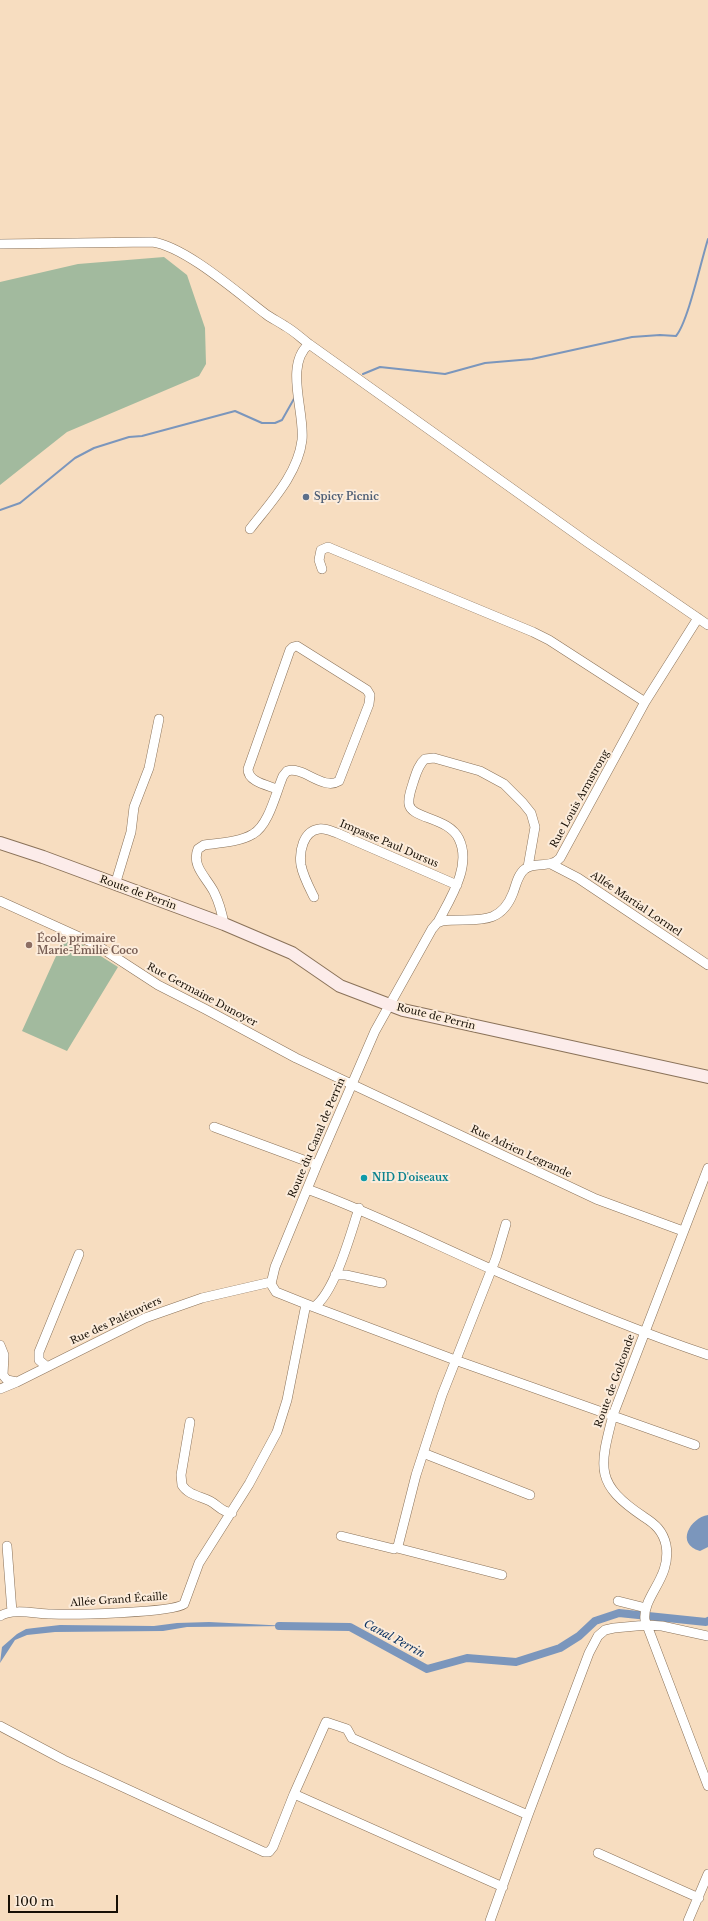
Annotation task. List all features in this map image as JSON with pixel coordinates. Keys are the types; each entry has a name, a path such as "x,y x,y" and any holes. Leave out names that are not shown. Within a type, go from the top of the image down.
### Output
{"main road":[{"name":"Route de Perrin","path":"0,843 44,857 115,885 224,924 292,953 340,986 390,1006 420,1015 708,1077"}],"street":[{"path":"0,244 152,242 163,244 213,274 268,316 286,326 309,344 587,542 708,625"},
{"path":"250,529 281,488 298,457 302,442 303,426 297,388 297,369 300,354 309,344"},
{"path":"322,570 319,560 321,550 328,547 549,640 645,702"},
{"name":"Rue Louis Armstrong","path":"551,864 562,855 645,702 698,618"},
{"path":"224,924 213,890 197,865 197,852 204,845 252,835 259,829 266,819 283,776 289,770 329,783 339,782 370,698 368,691 364,687 297,646 290,650 248,768 249,774 252,778 277,789"},
{"path":"115,885 130,832 134,806 149,768 159,719"},
{"path":"390,1006 432,929 438,922 457,885 460,875 462,846 456,833 441,822 413,811 409,804 419,765 427,758 434,758 480,771 504,784 531,813 535,827 528,867"},
{"name":"Impasse Paul Dursus","path":"314,897 301,866 301,853 307,837 311,832 320,829 337,833 457,885"},
{"path":"438,922 483,920 496,916 508,905 521,873 528,867 551,864"},
{"name":"Allée Martial Lormel","path":"551,864 578,878 708,965"},
{"name":"Rue Germaine Dunoyer","path":"0,901 95,944 158,985 296,1058 352,1084"},
{"name":"Route du Canal de Perrin","path":"271,1282 275,1267 317,1165 375,1032 390,1006"},
{"name":"Rue Adrien Legrande","path":"352,1084 596,1199 683,1231"},
{"path":"214,1127 317,1165"},
{"name":"Route de Golconde","path":"646,1608 659,1584 666,1565 666,1546 661,1531 657,1526 621,1501 614,1494 609,1486 604,1471 604,1454 613,1415 708,1168"},
{"path":"307,1189 359,1208 491,1269 644,1333 708,1355"},
{"path":"310,1305 323,1299 335,1275 359,1208"},
{"path":"397,1548 423,1454 454,1360 491,1269 506,1224"},
{"path":"46,1366 39,1360 39,1352 79,1254"},
{"path":"335,1275 346,1275 382,1283"},
{"path":"271,1282 271,1287 276,1292 454,1360 613,1415 695,1446"},
{"name":"Rue des Palétuviers","path":"0,1389 145,1318 170,1308 271,1282"},
{"name":"Allée Grand Écaille","path":"0,1616 12,1612 74,1615 181,1606 187,1599 199,1563 232,1513 265,1455 284,1414 310,1305"},
{"path":"0,1345 4,1355 3,1375 7,1380 17,1382"},
{"path":"190,1422 181,1475 182,1485 191,1493 212,1502 224,1512 232,1513"},
{"path":"423,1454 530,1495"},
{"path":"341,1536 385,1548 397,1548 502,1575"},
{"path":"8,1546 12,1612"},
{"path":"618,1601 646,1608 645,1617 647,1625 708,1786"},
{"path":"490,1921 528,1815 596,1639 601,1633 610,1629 647,1625 677,1628 708,1636"},
{"path":"0,1726 64,1760 262,1851 269,1852 273,1848 294,1794 325,1723 327,1722 347,1729 351,1737 528,1815"},
{"path":"294,1794 503,1887"},
{"path":"598,1853 699,1898"},
{"path":"688,1921 708,1874"}],"green space":[{"path":"164,257 187,275 205,328 206,364 199,376 67,432 0,485 0,282 78,264"},
{"path":"66,934 118,967 67,1051 22,1031"}],"water":[{"path":"708,1515 708,1547 700,1551 692,1548 688,1543 688,1532 696,1521 701,1517"},
{"path":"209,1622 289,1626 187,1627 163,1631 55,1632 27,1635 15,1640 0,1663 2,1647 17,1634 26,1629 60,1625 154,1626 177,1623"}],"waterway":[{"path":"363,374 380,367 445,374 485,363 532,359 632,337 660,335 676,336 681,329 690,305 708,239"},
{"path":"0,510 20,503 75,458 94,448 129,437 142,436 235,411 262,423 275,423 282,420 295,397"},
{"name":"Canal Perrin","path":"279,1626 350,1627 427,1669 467,1658 516,1662 560,1648 579,1636 595,1621 619,1613 708,1621"}],"place":[{"name":"Spicy Picnic","path":"306,497"},
{"name":"École primaire Marie-Émilie Coco","path":"29,945"},
{"name":"NID D'oiseaux","path":"364,1178"}]}
